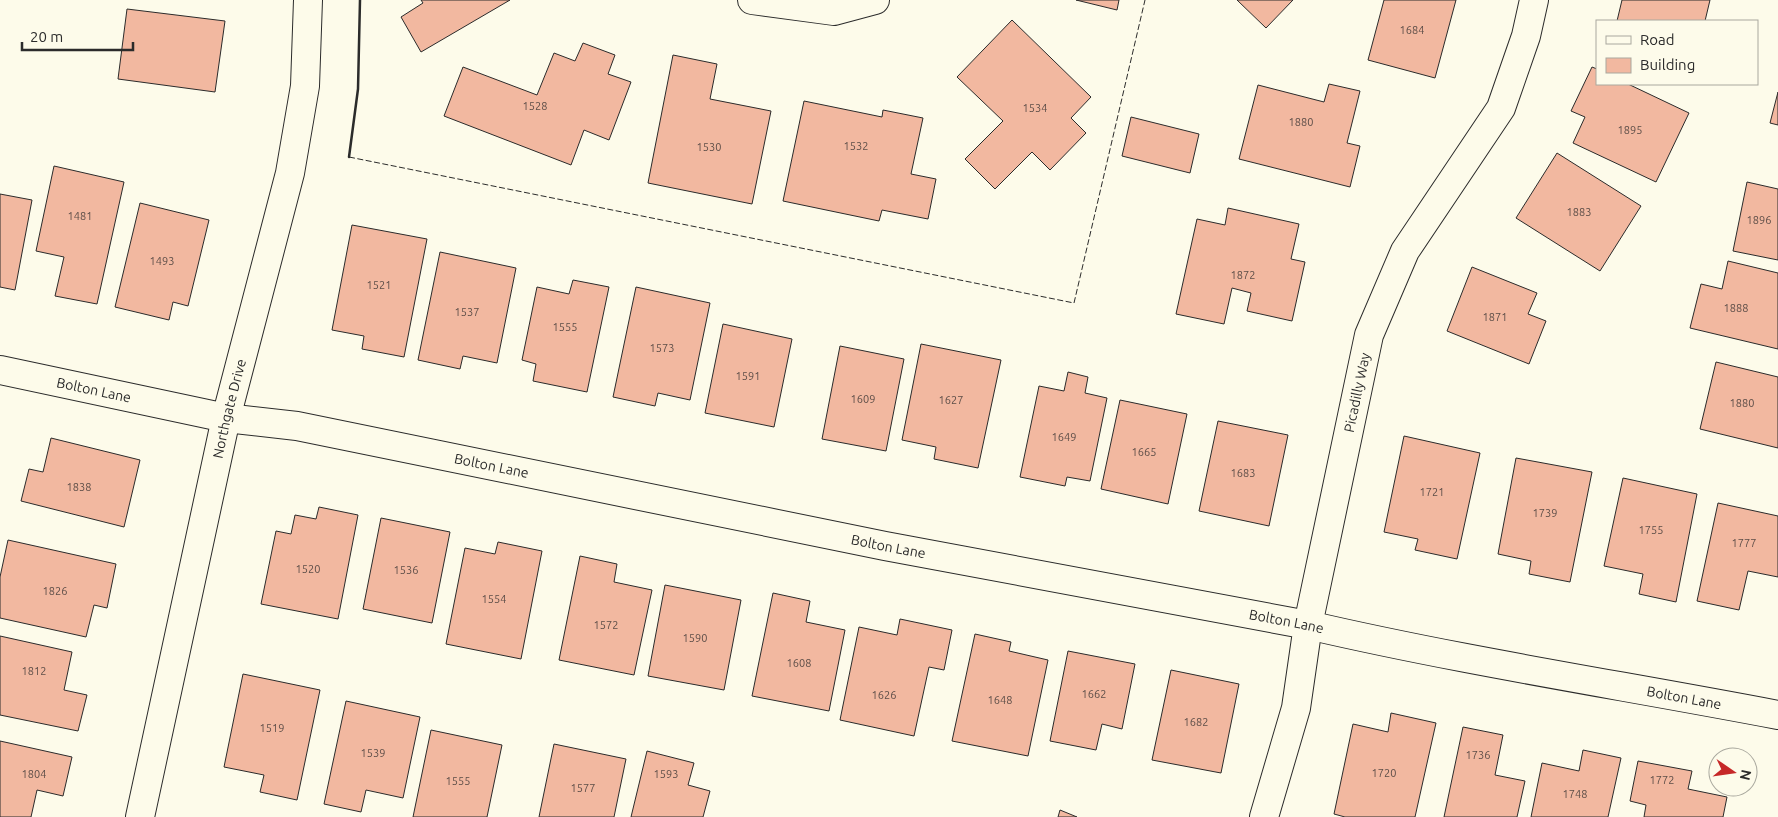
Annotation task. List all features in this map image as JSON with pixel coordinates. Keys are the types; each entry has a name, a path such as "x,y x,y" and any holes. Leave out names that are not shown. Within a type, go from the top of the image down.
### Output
{"street":[{"name":"Northgate Drive","path":"140,817 226,418 290,173 305,86 308,0"},
{"path":"752,0 834,11 875,0"},
{"name":"Picadilly Way","path":"1264,817 1296,708 1308,625 1369,335 1405,250 1501,108 1526,36 1534,0"},
{"name":"Bolton Lane","path":"0,370 226,418 297,426 886,546 1308,625 1492,663 1778,715"}],"building":[{"path":"421,0 510,0 421,52 401,17 423,3"},
{"path":"1076,0 1119,0 1117,10"},
{"path":"1237,0 1293,0 1266,28"},
{"path":"1384,0 1456,0 1435,78 1368,60"},
{"path":"1622,0 1710,0 1705,20 1617,20"},
{"path":"127,9 225,21 215,92 118,79"},
{"path":"1012,20 1091,97 1071,118 1086,133 1050,170 1032,152 995,189 965,159 1003,121 957,77"},
{"path":"583,43 615,55 608,74 631,82 609,140 584,130 571,165 444,116 463,67 537,95 554,53 575,61"},
{"path":"673,55 717,64 710,99 771,111 752,204 648,183"},
{"path":"1592,67 1596,69 1596,85 1630,85 1689,113 1656,182 1573,143 1585,117 1571,111"},
{"path":"1329,84 1360,91 1347,143 1360,146 1350,187 1239,159 1258,85 1324,102"},
{"path":"1778,92 1778,125 1770,123"},
{"path":"804,101 882,117 883,110 923,118 911,174 936,179 928,219 882,210 879,221 783,201"},
{"path":"1131,117 1199,134 1190,173 1122,156"},
{"path":"1557,153 1641,206 1600,271 1516,218"},
{"path":"54,166 124,182 97,304 55,296 64,257 36,251"},
{"path":"1747,182 1778,189 1778,260 1733,251"},
{"path":"0,194 32,200 15,290 0,287"},
{"path":"140,203 209,220 188,306 173,302 169,320 115,307"},
{"path":"1228,208 1299,224 1291,259 1305,262 1292,321 1247,311 1251,293 1232,288 1224,324 1176,314 1197,219 1225,225"},
{"path":"352,225 427,239 404,357 362,349 364,336 332,330"},
{"path":"440,252 516,268 497,363 463,356 460,369 418,360"},
{"path":"1728,261 1778,273 1778,349 1690,328 1701,284 1722,289"},
{"path":"1472,267 1537,293 1528,314 1546,321 1529,364 1447,331"},
{"path":"573,280 609,287 587,392 533,381 536,364 522,360 537,287 569,294"},
{"path":"636,287 710,303 690,400 658,393 655,406 613,397"},
{"path":"723,324 792,339 774,427 705,413"},
{"path":"921,344 1001,360 978,468 934,459 936,447 902,440"},
{"path":"840,346 904,359 886,451 822,439"},
{"path":"1716,362 1778,377 1778,448 1700,429"},
{"path":"1068,372 1088,377 1085,393 1107,398 1090,481 1067,477 1065,486 1020,477 1039,386 1064,391"},
{"path":"1120,400 1187,414 1168,504 1101,489"},
{"path":"1218,421 1288,435 1269,526 1199,511"},
{"path":"1404,436 1480,453 1457,559 1415,550 1418,539 1384,532"},
{"path":"51,438 140,460 124,527 21,501 29,469 43,472"},
{"path":"1516,458 1592,472 1570,582 1529,574 1531,561 1498,554"},
{"path":"1623,478 1697,494 1676,602 1639,594 1643,574 1604,566"},
{"path":"1718,503 1778,516 1778,577 1748,571 1739,610 1697,601"},
{"path":"319,507 358,515 338,619 261,604 276,531 291,534 295,515 316,519"},
{"path":"381,518 450,532 432,623 363,609"},
{"path":"8,540 116,564 107,608 94,605 86,637 0,618 0,577"},
{"path":"498,542 542,551 521,659 446,644 465,548 495,554"},
{"path":"580,556 617,564 614,582 652,590 634,675 559,660"},
{"path":"665,585 741,600 724,690 648,676"},
{"path":"773,593 810,601 806,622 845,630 829,711 752,696"},
{"path":"900,619 952,630 944,670 929,667 914,736 840,720 859,627 897,635"},
{"path":"975,634 1011,642 1009,651 1048,660 1028,756 952,741"},
{"path":"0,636 72,652 64,690 87,695 78,731 0,715"},
{"path":"1068,651 1135,664 1122,729 1102,724 1096,750 1050,741"},
{"path":"1171,670 1239,684 1221,773 1152,760"},
{"path":"243,674 320,690 297,800 260,792 264,775 224,767"},
{"path":"346,701 420,717 403,798 366,790 361,812 324,804"},
{"path":"1391,713 1436,723 1415,817 1345,817 1334,814 1353,724 1388,732"},
{"path":"1463,727 1503,735 1495,775 1525,781 1517,817 1444,817"},
{"path":"431,730 502,745 487,817 413,817"},
{"path":"0,741 72,757 63,796 37,790 31,817 0,817"},
{"path":"554,744 626,759 614,817 539,817"},
{"path":"1583,750 1621,758 1608,817 1531,817 1542,763 1579,771"},
{"path":"647,751 694,763 688,785 710,791 703,817 631,817"},
{"path":"1638,761 1692,771 1688,789 1708,793 1708,797 1727,797 1723,817 1644,817 1646,805 1630,801"},
{"path":"1060,810 1077,817 1058,817"}],"fence":[{"path":"349,157 1074,303 1145,0"}],"wall":[{"path":"349,157 358,89 360,0"}]}
